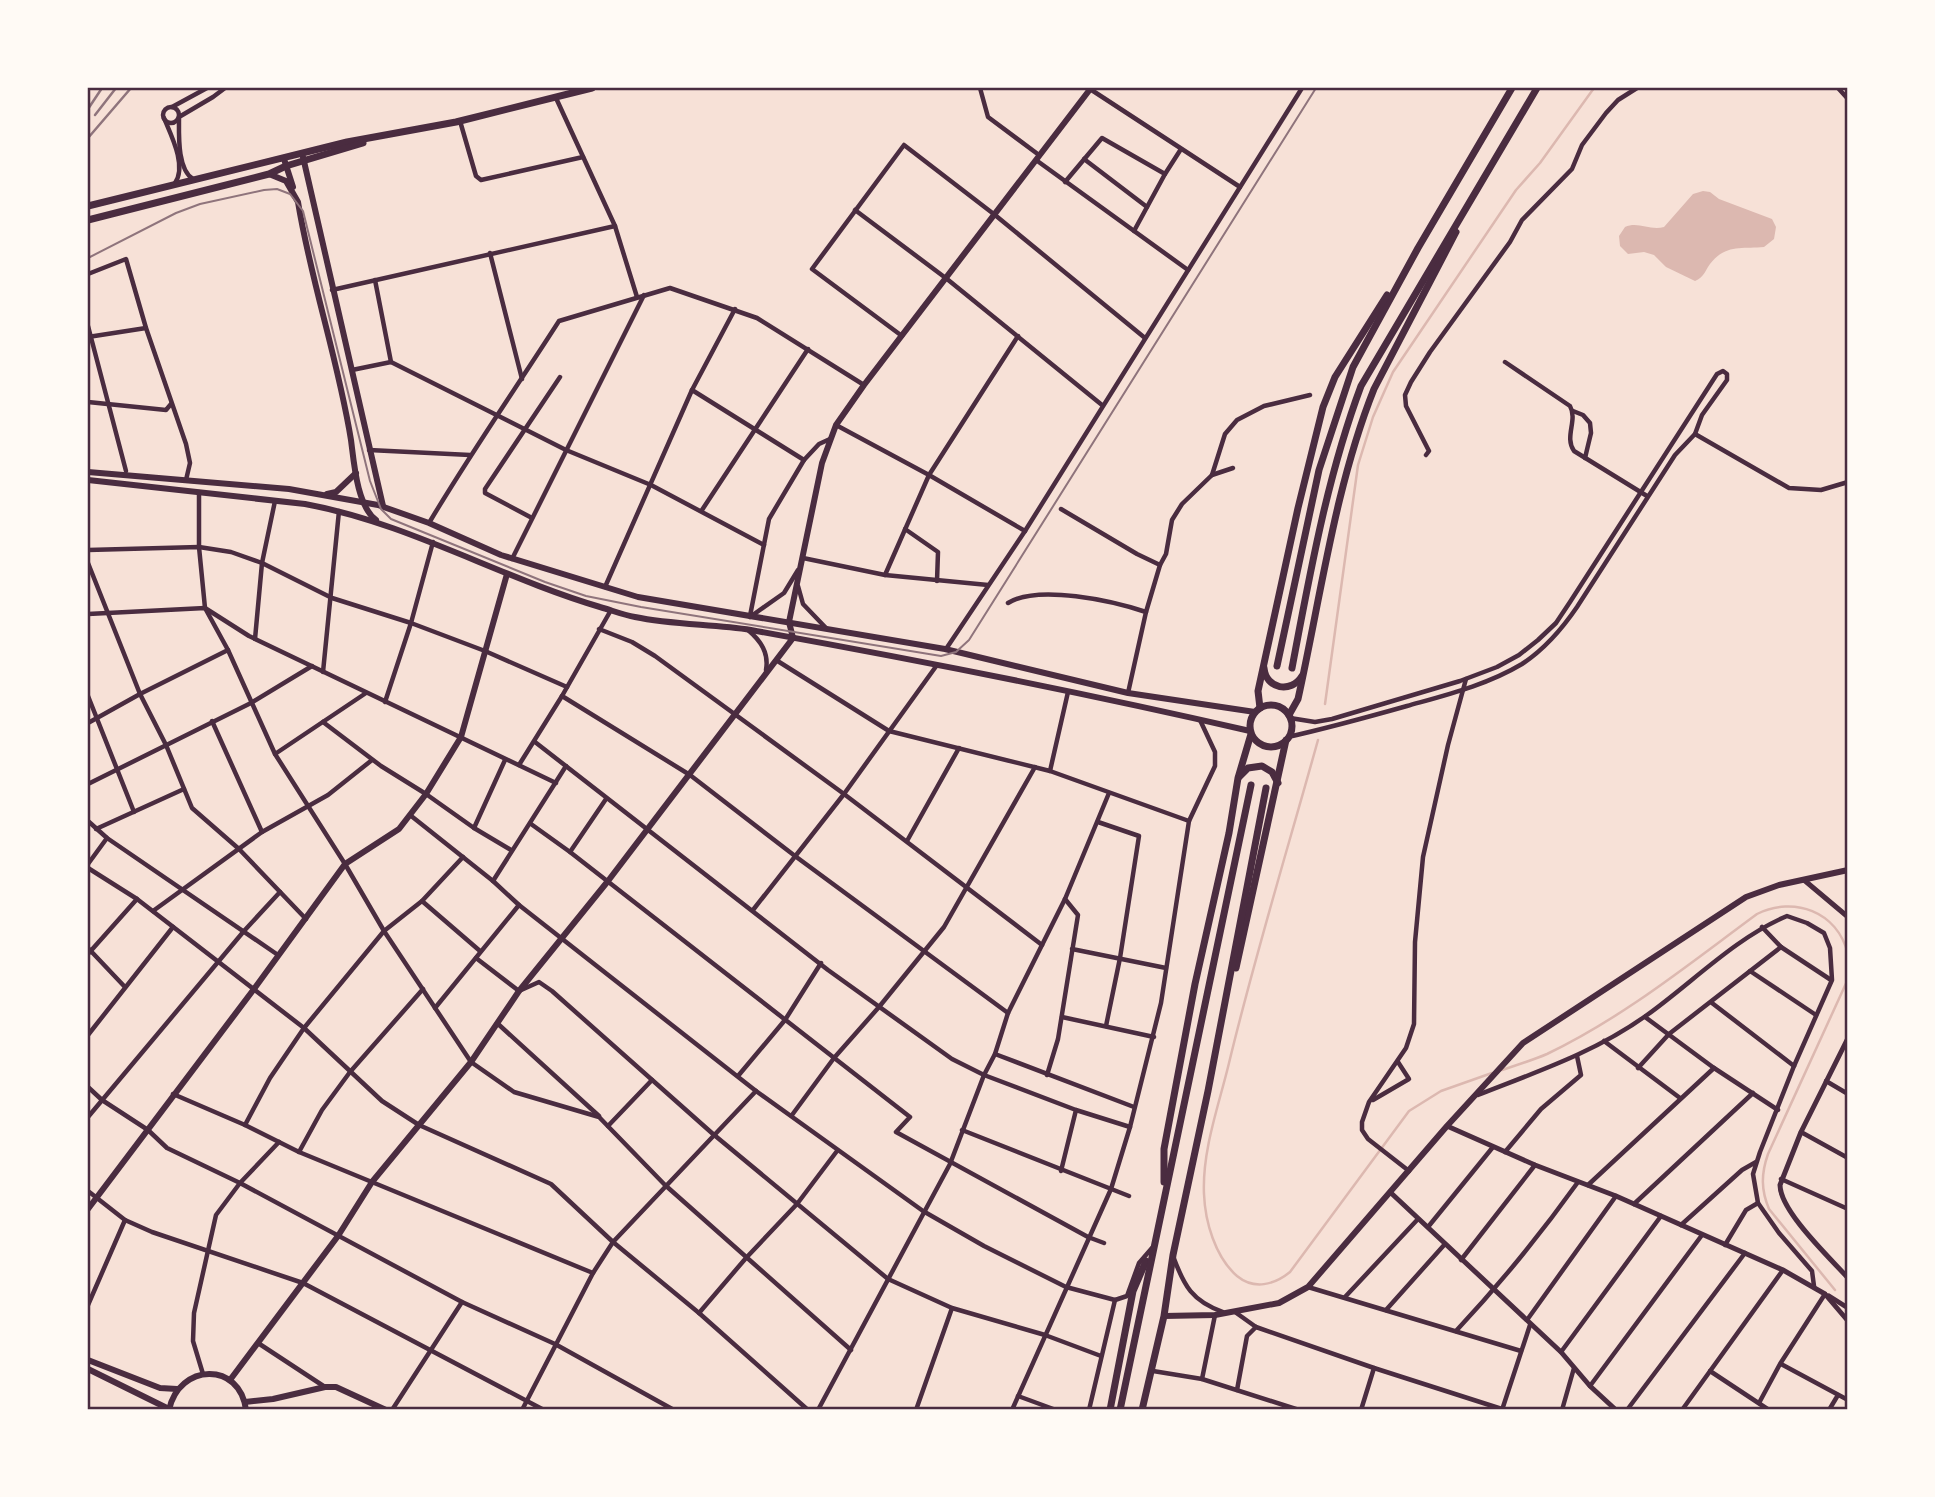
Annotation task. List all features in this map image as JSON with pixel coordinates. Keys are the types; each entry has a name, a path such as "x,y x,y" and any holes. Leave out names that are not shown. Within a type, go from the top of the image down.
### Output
{"main road":[{"path":"88,206 592,88"},
{"path":"793,638 789,621 799,570 822,463 836,425 1090,88"},
{"path":"1277,666 1319,470 1353,367 1418,248 1512,88"},
{"path":"1292,668 1330,485 1345,429 1361,386 1537,88"},
{"path":"303,157 383,506"},
{"path":"1145,1409 1173,1255 1208,1091 1287,739 1292,728 1290,717 1298,699 1348,465 1374,389 1493,160"},
{"path":"88,220 269,174 285,162"},
{"path":"285,162 296,195 338,373 363,502 372,519"},
{"path":"269,174 286,181 296,195"},
{"path":"1164,1196 1164,1149 1195,984 1229,833 1238,778 1251,732 1250,724 1257,710 1258,691 1300,496 1335,377 1418,248"},
{"path":"88,472 289,489 383,506 512,559 638,597 945,649 1128,693 1257,710 1266,705 1279,706 1290,717"},
{"path":"322,495 336,492 356,473"},
{"path":"88,480 339,510 372,519 433,542 558,594 635,617 747,630 937,665 1251,732 1259,743 1270,747 1287,739"},
{"path":"372,519 383,506"},
{"path":"88,1209 345,864 399,829 426,794 461,737 507,574"},
{"path":"230,1380 338,1236 372,1182 471,1062 519,991 690,775 733,714 793,638"},
{"path":"1264,664 1264,673 1269,681 1284,688 1293,686 1304,672"},
{"path":"1238,778 1248,768 1262,766 1272,772 1278,783"},
{"path":"1120,1409 1251,785"},
{"path":"1208,1091 1266,788"},
{"path":"1164,1316 1235,1312 1279,1303 1308,1287 1447,1126 1524,1043 1746,897 1761,890 1847,870"},
{"path":"1110,1409 1133,1291 1153,1248"},
{"path":"1145,1409 1164,1316"},
{"path":"88,1360 160,1388 177,1389"},
{"path":"88,1368 169,1409 177,1389 193,1376 203,1374 222,1376 230,1380 239,1390 246,1406 325,1387 336,1387 376,1408 386,1409"}],"street":[{"path":"173,185 179,170 174,142 164,118 165,110 207,88"},
{"path":"164,118 172,123 225,88"},
{"path":"980,88 988,117 1065,182 1189,270"},
{"path":"1090,88 1240,187"},
{"path":"945,649 1025,531 1302,88"},
{"path":"1426,455 1429,451 1406,406 1405,395 1411,382 1510,242 1522,220 1572,169 1581,145 1606,113 1618,100 1637,88"},
{"path":"1838,88 1847,99"},
{"path":"555,97 615,226 637,297"},
{"path":"172,107 178,111 179,140 185,170 194,180"},
{"path":"460,121 476,176 481,180 583,157"},
{"path":"1065,182 1102,138 1164,174"},
{"path":"903,336 812,269 904,145 995,215 1145,338"},
{"path":"1134,231 1164,174 1181,149"},
{"path":"1084,159 1147,207"},
{"path":"855,210 947,279 1102,405"},
{"path":"332,290 615,226"},
{"path":"490,253 522,379"},
{"path":"88,274 126,259 146,328 186,444 190,463 184,481"},
{"path":"375,279 391,362"},
{"path":"429,523 470,455 499,416 559,321 670,288 757,318 864,386"},
{"path":"512,559 645,295"},
{"path":"605,588 692,390 735,309"},
{"path":"88,326 126,471"},
{"path":"89,337 146,328"},
{"path":"885,575 929,475 1018,336"},
{"path":"702,510 808,349"},
{"path":"352,370 391,362 566,450 652,485 764,545"},
{"path":"1505,362 1565,401 1573,411 1583,415 1590,423 1591,433 1585,458"},
{"path":"1287,739 1463,690 1524,663 1544,647 1562,628 1675,455 1695,434 1702,415 1728,377 1723,371 1717,374 1556,623 1519,655 1466,679 1319,722 1290,717"},
{"path":"532,519 485,493 491,478 560,377"},
{"path":"692,390 804,460"},
{"path":"1128,693 1146,612 1166,554 1172,520 1182,504 1212,475 1224,434 1237,419 1264,406 1310,395"},
{"path":"88,402 166,410 171,404"},
{"path":"1573,411 1570,444 1574,451 1647,496"},
{"path":"1687,420 1697,426"},
{"path":"836,425 1025,531"},
{"path":"1679,432 1690,439"},
{"path":"1695,434 1789,488 1821,490 1847,482"},
{"path":"750,617 769,519 804,460 819,444 831,439"},
{"path":"369,450 470,455"},
{"path":"1212,475 1233,468"},
{"path":"199,492 199,547 205,608 228,650 275,754 309,805 384,931 471,1062 514,1092 599,1117"},
{"path":"255,639 262,563 275,501"},
{"path":"1061,509 1160,565"},
{"path":"323,672 339,510"},
{"path":"905,529 938,552 937,581"},
{"path":"385,702 411,623 433,542"},
{"path":"88,550 199,547 232,552 262,563 332,598 411,623 485,651 567,687"},
{"path":"803,558 885,575 989,586"},
{"path":"88,563 140,694 166,745 192,808 239,849 306,919"},
{"path":"750,617 785,593 799,570"},
{"path":"799,570 798,590 803,604 826,628"},
{"path":"1008,603 1017,597 1041,593 1129,606 1146,612"},
{"path":"88,614 205,608 255,639 556,783"},
{"path":"519,765 611,610"},
{"path":"599,629 632,642 655,656 907,841 966,890 1042,945"},
{"path":"747,630 758,638 767,656 765,674"},
{"path":"88,723 228,650"},
{"path":"776,660 889,731 1035,766 1189,821"},
{"path":"752,910 844,794 937,665"},
{"path":"88,784 251,703 312,666"},
{"path":"1409,1171 1371,1142 1363,1133 1362,1127 1364,1111 1398,1062 1414,1024 1415,942 1423,857 1466,679"},
{"path":"1050,771 1068,692"},
{"path":"275,754 366,693"},
{"path":"88,696 134,812"},
{"path":"562,696 690,775 795,856 1009,1013"},
{"path":"1012,1409 1111,1189 1130,1127 1154,1037 1189,821 1215,766 1215,751 1200,720"},
{"path":"212,721 262,832"},
{"path":"323,722 372,760 511,850"},
{"path":"535,742 879,1007 953,1059 984,1076 1130,1127"},
{"path":"907,841 959,748"},
{"path":"153,911 262,832 328,794 372,760"},
{"path":"474,828 505,760"},
{"path":"493,881 566,766"},
{"path":"792,1115 834,1058 944,927 1035,766"},
{"path":"96,829 184,789"},
{"path":"818,1409 950,1164 1009,1013 1065,899 1109,793"},
{"path":"570,852 606,799"},
{"path":"410,815 519,905 756,1091 923,1211 984,1246 1066,1287 1115,1300 1127,1296 1139,1263 1153,1248"},
{"path":"88,821 107,838 279,956"},
{"path":"1098,822 1139,836 1120,958 1106,1026"},
{"path":"531,824 909,1117 896,1132 950,1164 1104,1243"},
{"path":"107,838 88,866 137,899 304,1028 382,1101 419,1125 551,1184 613,1242 808,1409"},
{"path":"245,1125 270,1078 304,1028 384,931 422,901 463,857"},
{"path":"1804,880 1847,917"},
{"path":"88,1117 279,892"},
{"path":"124,986 89,951 137,899"},
{"path":"1047,1075 1058,1039 1078,915 1065,899"},
{"path":"422,901 480,951"},
{"path":"435,1009 519,905"},
{"path":"1474,1097 1577,1056 1645,1017 1762,927 1787,916 1807,923 1824,933 1830,948 1832,980 1794,1066 1753,1174 1758,1203 1779,1233 1812,1271 1814,1286"},
{"path":"88,1035 173,926"},
{"path":"1762,927 1781,947 1832,980"},
{"path":"1638,1068 1669,1034 1781,947"},
{"path":"1072,949 1167,968"},
{"path":"476,958 519,991 539,982 546,986 713,1134 888,1279 952,1308 1045,1335 1101,1356"},
{"path":"738,1076 785,1020 821,963"},
{"path":"1750,971 1816,1015"},
{"path":"299,1152 322,1110 350,1072 424,989"},
{"path":"1712,1003 1794,1066"},
{"path":"1062,1017 1154,1037"},
{"path":"1645,1017 1714,1068 1778,1110"},
{"path":"497,1023 608,1125 665,1185 851,1350"},
{"path":"1847,1038 1801,1132 1781,1179 1780,1192 1788,1210 1847,1278"},
{"path":"1604,1041 1680,1098"},
{"path":"995,1054 1134,1107"},
{"path":"1505,1152 1541,1110 1581,1075 1577,1056"},
{"path":"1369,1102 1409,1079 1398,1062"},
{"path":"1588,1186 1714,1068"},
{"path":"608,1125 652,1080"},
{"path":"1826,1082 1847,1094"},
{"path":"88,1087 102,1100 148,1130 167,1148 240,1183 462,1302 555,1344 674,1409"},
{"path":"522,1409 593,1273 613,1242 756,1091"},
{"path":"1634,1204 1752,1093"},
{"path":"173,1094 299,1152 593,1273"},
{"path":"1061,1171 1076,1110"},
{"path":"1447,1126 1535,1165 1616,1196 1783,1270 1847,1308"},
{"path":"962,1130 1129,1196"},
{"path":"1801,1132 1847,1158"},
{"path":"203,1374 193,1342 194,1313 216,1215 240,1183 279,1142"},
{"path":"1428,1227 1493,1147"},
{"path":"699,1313 746,1258 797,1205 837,1151"},
{"path":"1681,1225 1742,1170 1757,1161"},
{"path":"1461,1260 1535,1165"},
{"path":"1781,1179 1847,1209"},
{"path":"1456,1331 1495,1290 1540,1235 1578,1182"},
{"path":"88,1191 125,1220 152,1232 303,1283 544,1409"},
{"path":"1390,1192 1561,1352 1590,1386 1616,1409"},
{"path":"1235,1312 1256,1327 1503,1409 1528,1323 1616,1196"},
{"path":"1725,1245 1746,1210 1758,1203"},
{"path":"1561,1352 1661,1216"},
{"path":"1345,1297 1418,1219"},
{"path":"88,1305 125,1220"},
{"path":"1590,1386 1702,1235"},
{"path":"1386,1310 1444,1244"},
{"path":"1627,1409 1745,1253"},
{"path":"1173,1255 1184,1284 1195,1297 1211,1308 1227,1313"},
{"path":"1839,1269 1847,1272"},
{"path":"1682,1409 1783,1270"},
{"path":"1308,1287 1521,1351"},
{"path":"1825,1294 1847,1321"},
{"path":"1759,1403 1780,1364 1825,1294"},
{"path":"1089,1409 1115,1300"},
{"path":"392,1409 462,1302"},
{"path":"916,1409 952,1308"},
{"path":"1202,1379 1215,1315"},
{"path":"1237,1390 1247,1336 1256,1327"},
{"path":"258,1343 325,1387"},
{"path":"1780,1364 1847,1400"},
{"path":"1361,1409 1374,1368"},
{"path":"1562,1409 1574,1368"},
{"path":"1153,1371 1202,1379 1299,1409"},
{"path":"1710,1371 1769,1409"},
{"path":"1829,1409 1838,1395"},
{"path":"1018,1396 1056,1409"}],"shaded area":[{"path":"1703,191 1772,219 1776,227 1774,239 1764,247 1734,249 1722,253 1695,281 1666,267 1654,255 1644,252 1628,254 1620,246 1619,236 1625,227 1664,227 1693,194"}],"waterway":[{"path":"1325,704 1358,465 1373,417 1393,372 1516,190 1540,163 1594,88"},
{"path":"1318,740 1208,1144 1204,1177 1205,1204 1217,1249 1229,1268 1237,1276 1257,1284 1271,1283 1290,1272 1409,1111 1441,1091 1492,1073"},
{"path":"1502,1070 1547,1054 1603,1024 1757,914 1771,909 1799,907 1824,918 1834,927 1848,954"},
{"path":"1835,1290 1769,1209 1764,1195 1763,1175 1768,1154 1848,979"}],"tram line":[{"path":"88,258 176,213 200,204 264,190 277,189 290,194 303,211 370,481 381,509 391,519 586,596 941,656 956,652 969,640 1316,88"}],"railway":[{"path":"88,109 102,88"},
{"path":"95,115 116,88"},
{"path":"88,138 131,88"}]}
